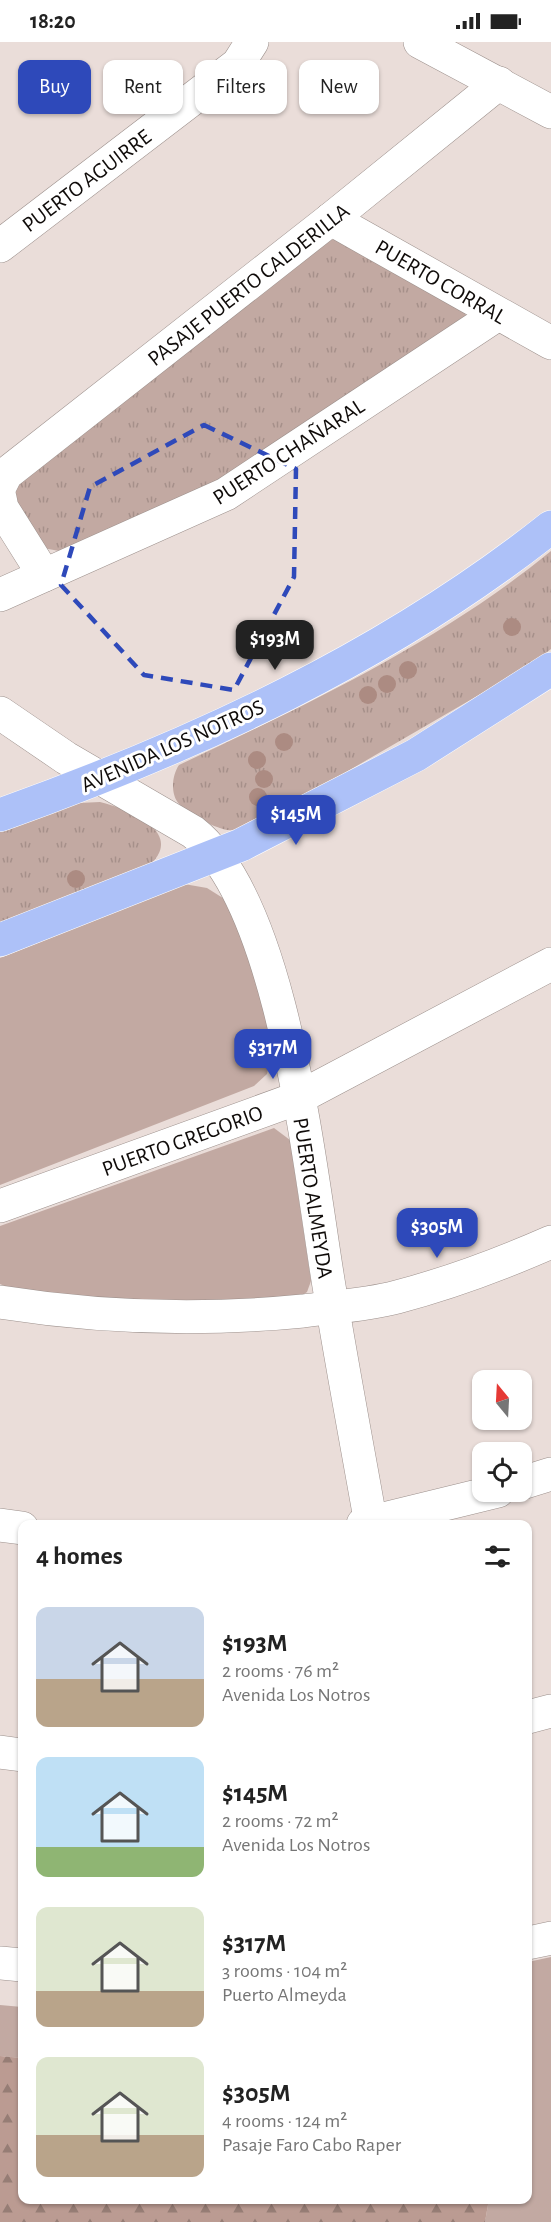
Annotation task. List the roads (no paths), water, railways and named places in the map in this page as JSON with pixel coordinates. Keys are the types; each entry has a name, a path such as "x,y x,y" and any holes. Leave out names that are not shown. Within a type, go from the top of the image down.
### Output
{"main road":[{"name":"AVENIDA LOS NOTROS","path":"0,815 102,778 281,696 388,640 487,576 551,527"},
{"path":"0,940 216,856 416,755 551,669"}],"street":[{"name":"PUERTO AGUIRRE","path":"0,246 238,64 252,42"},
{"path":"420,42 551,112"},
{"name":"PASAJE PUERTO CALDERILLA","path":"0,486 6,474 331,219 499,83"},
{"name":"PUERTO CORRAL","path":"331,219 551,343"},
{"name":"PUERTO CHAÑARAL","path":"0,595 226,494 498,314"},
{"path":"0,498 2,508 44,576"},
{"name":"PUERTO ALMEYDA","path":"0,713 193,832 207,843 246,911 268,965 298,1098 367,1520"},
{"name":"PUERTO GREGORIO","path":"0,1206 298,1098 551,964"},
{"path":"0,1302 89,1314 142,1317 206,1317 332,1308 395,1298 459,1279 551,1242"},
{"path":"532,1480 551,1474"},
{"path":"384,1520 472,1498"},
{"path":"0,1525 18,1527"},
{"path":"532,1716 551,1711"},
{"path":"0,1752 18,1754"},
{"path":"532,1942 551,1938"},
{"path":"0,1963 18,1965"}]}
